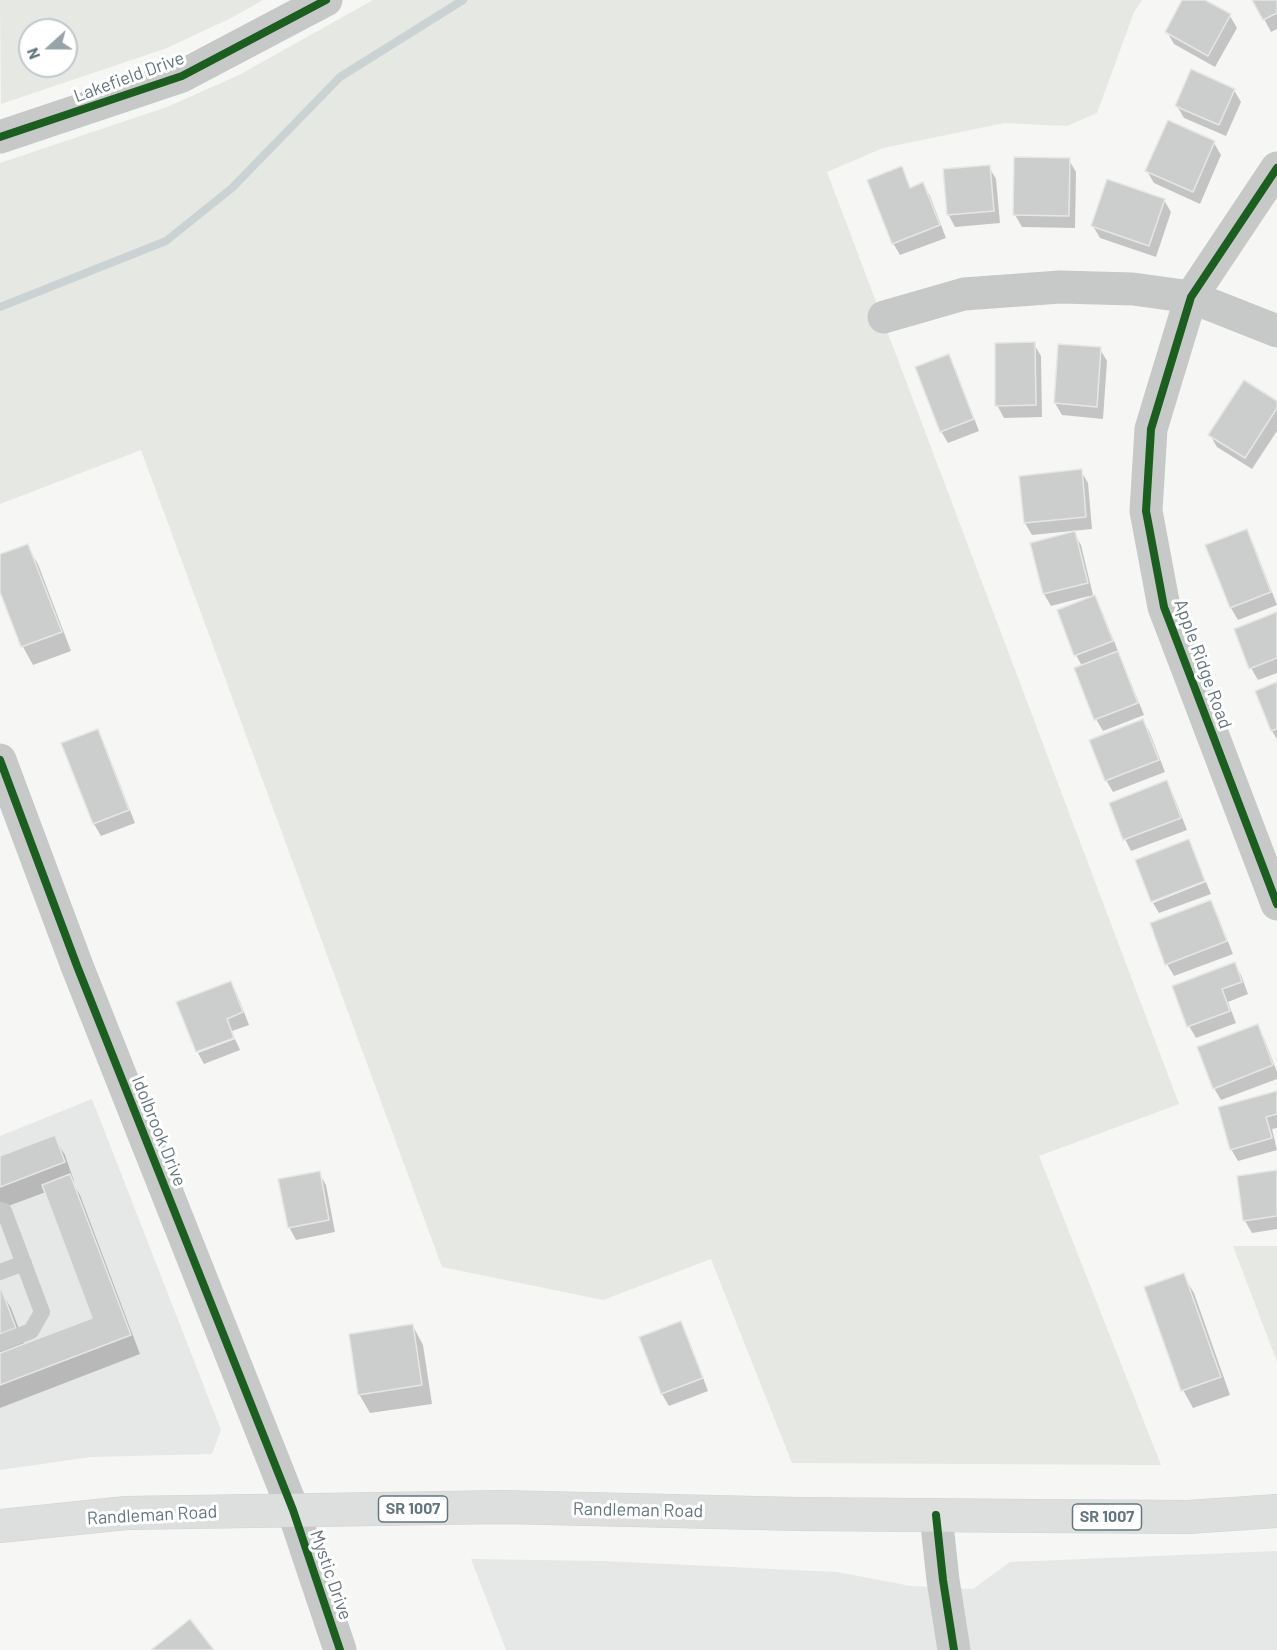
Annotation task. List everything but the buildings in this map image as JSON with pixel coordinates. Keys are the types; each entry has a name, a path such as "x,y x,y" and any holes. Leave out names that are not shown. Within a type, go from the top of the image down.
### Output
{"main road":[{"name":"Randleman Road","path":"0,1526 126,1513 293,1510 503,1508 1188,1517 1277,1511"}],"street":[{"name":"Lakefield Drive","path":"0,137 182,76 326,0"},
{"name":"Apple Ridge Road","path":"1277,168 1191,297 1151,429 1146,511 1164,607 1277,904"},
{"path":"884,316 964,294 1060,287 1132,290 1191,297 1277,331"},
{"name":"Idolbrook Drive","path":"0,760 78,966 293,1510"},
{"name":"Mystic Drive","path":"293,1510 340,1650"},
{"path":"936,1515 954,1650"}],"lane":[{"path":"0,1210 4,1211 42,1312 31,1332 0,1343"},
{"path":"0,1272 24,1263"}],"shaded area":[{"path":"0,0 263,0 167,48 1,104"},
{"path":"373,0 1142,0 1134,12 1097,113 1067,126 1004,123 883,148 827,172 1179,1104 1039,1156 1161,1465 792,1463 711,1259 603,1300 442,1267 141,450 0,504 0,163 167,107 239,75"},
{"path":"92,1099 221,1430 212,1454 91,1457 0,1470 0,1136"},
{"path":"1233,1246 1277,1246 1277,1362"},
{"path":"1277,1551 1277,1650 506,1650 471,1559 604,1561 837,1572 911,1586 973,1589 1010,1562"}],"waterway":[{"path":"0,307 166,241 232,188 340,77 463,0"}],"cycle path":[{"path":"0,137 182,76 326,0"},
{"path":"1277,168 1191,297 1151,429 1146,511 1164,607 1277,904"},
{"path":"0,760 77,966 293,1510 340,1650"},
{"path":"936,1515 954,1650"}]}
